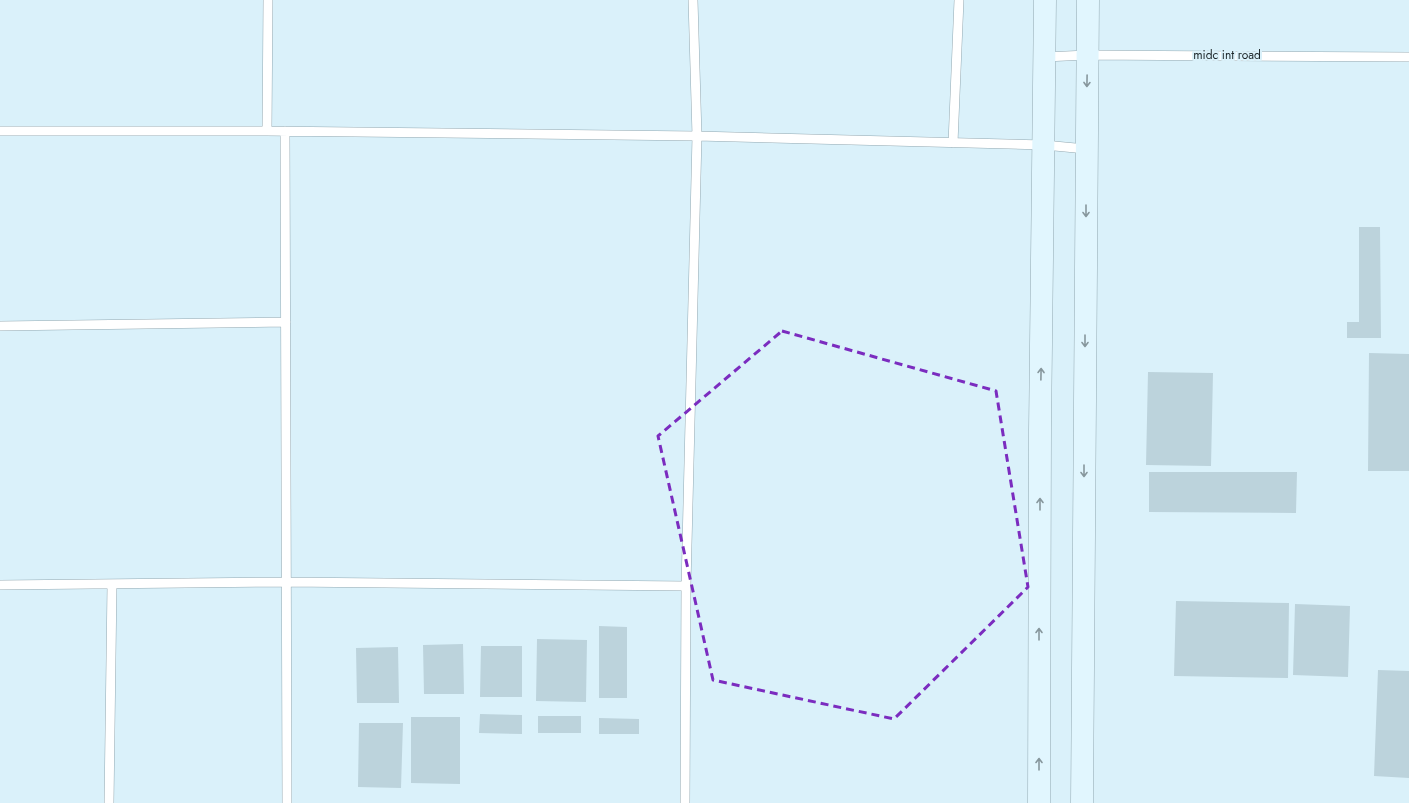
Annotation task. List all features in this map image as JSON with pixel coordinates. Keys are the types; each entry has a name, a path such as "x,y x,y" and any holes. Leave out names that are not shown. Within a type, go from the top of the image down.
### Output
{"street":[{"path":"1039,803 1040,431 1044,57 1046,0"},
{"path":"1082,803 1088,0"}],"lane":[{"path":"267,131 268,0"},
{"path":"685,803 686,586 697,136 693,0"},
{"path":"953,143 959,0"},
{"name":"midc int road","path":"1044,57 1087,55 1409,57"},
{"path":"0,131 267,131 697,136 1044,145 1086,149"},
{"path":"285,132 287,803"},
{"path":"0,326 286,322"},
{"path":"0,584 112,585 287,582 686,586"},
{"path":"109,803 112,585"}],"highlighted area":[{"path":"782,331 996,391 1028,587 894,719 713,680 658,436"}],"building":[{"path":"1359,227 1380,227 1381,338 1347,338 1347,322 1359,322"},
{"path":"1369,353 1409,354 1409,471 1368,471"},
{"path":"1148,372 1213,373 1211,466 1146,465"},
{"path":"1149,472 1297,472 1296,513 1149,512"},
{"path":"1176,601 1289,603 1288,678 1174,676"},
{"path":"1295,604 1350,606 1348,677 1293,675"},
{"path":"599,626 627,627 627,698 599,698"},
{"path":"537,639 587,640 586,702 536,701"},
{"path":"463,644 464,694 424,694 423,645"},
{"path":"481,646 522,646 522,697 480,697"},
{"path":"398,647 399,703 357,703 356,648"},
{"path":"1378,670 1409,671 1409,778 1374,776"},
{"path":"480,714 522,715 522,734 479,733"},
{"path":"538,716 581,716 581,733 538,733"},
{"path":"411,717 460,717 460,784 411,783"},
{"path":"599,718 639,719 639,734 599,734"},
{"path":"359,723 403,723 401,788 358,787"}]}
